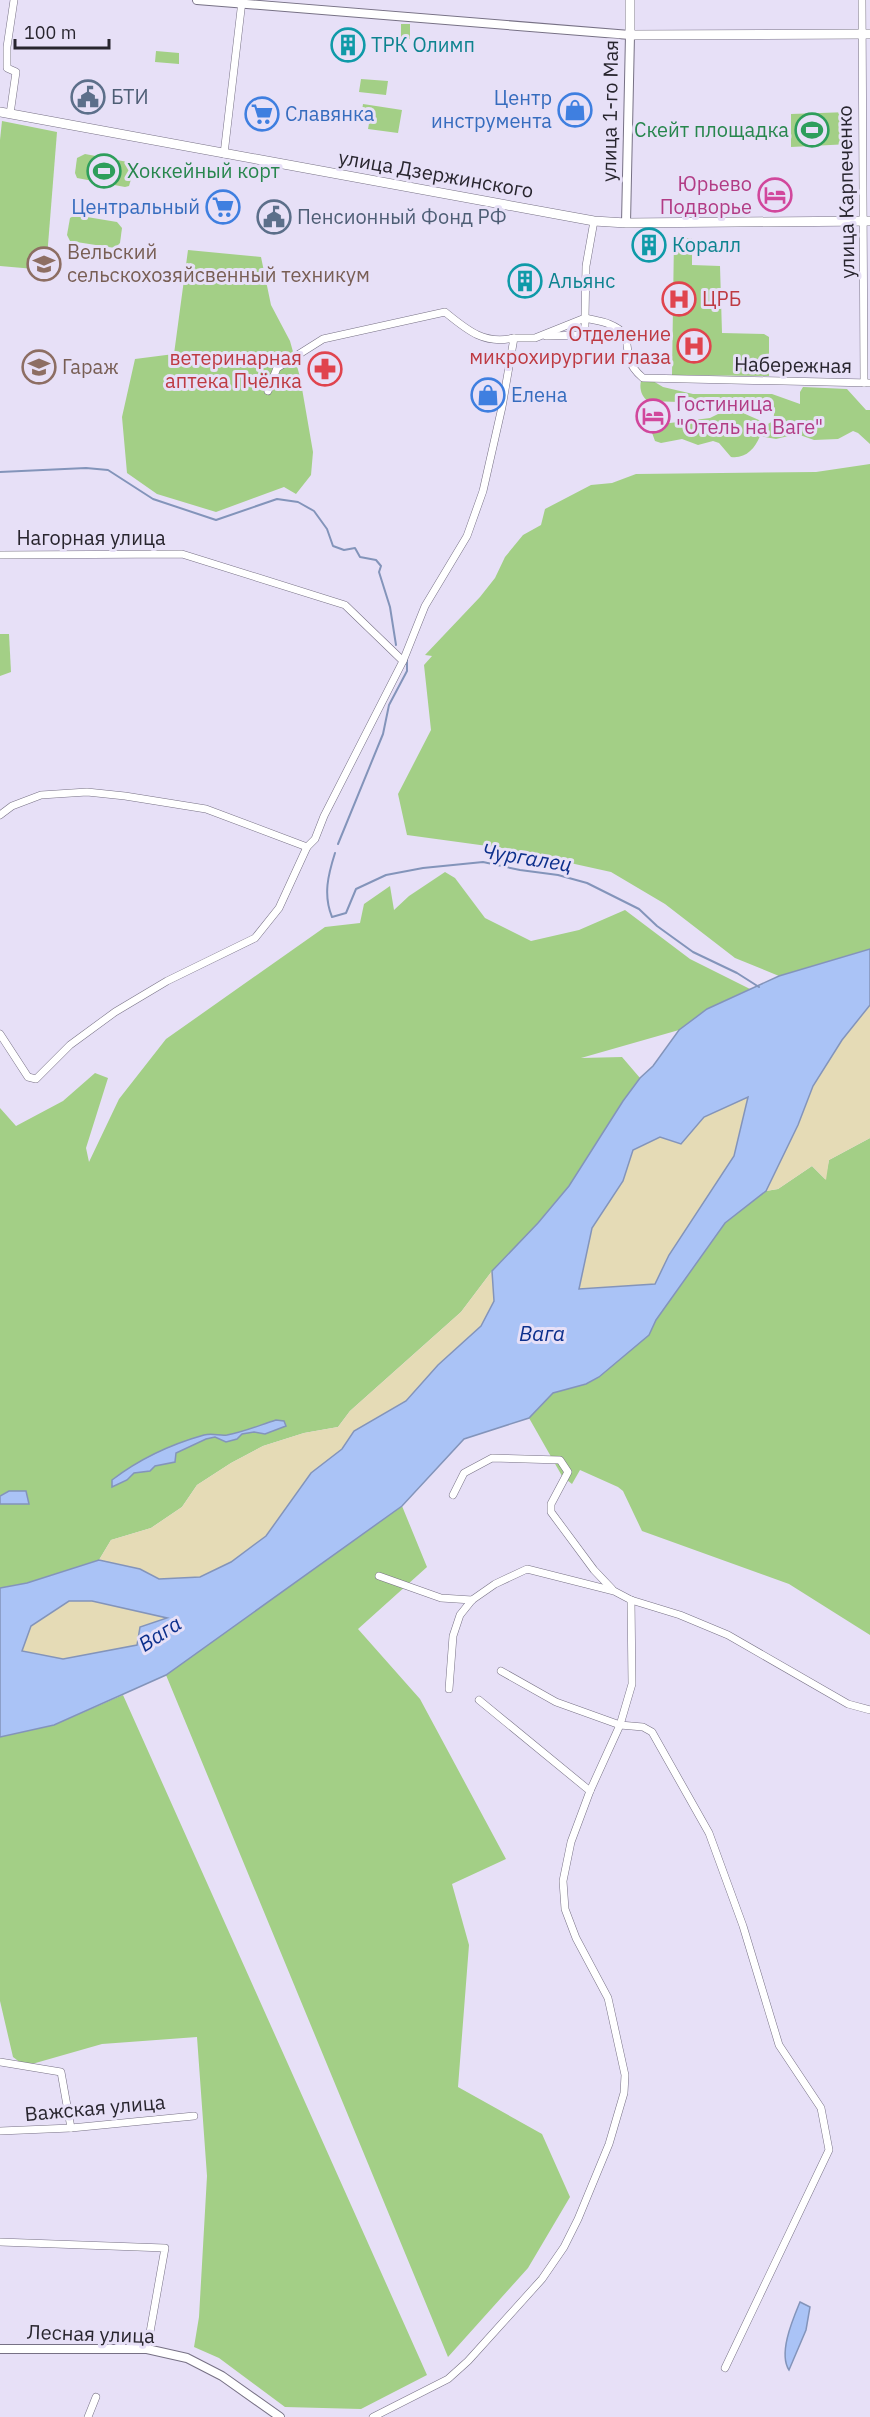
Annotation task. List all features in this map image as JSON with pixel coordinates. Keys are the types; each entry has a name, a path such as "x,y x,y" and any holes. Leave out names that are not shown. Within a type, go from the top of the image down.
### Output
{"main road":[{"name":"улица 1-го Мая","path":"630,0 630,35"},
{"path":"630,35 866,34"},
{"name":"улица Дзержинского","path":"5,113 594,221 626,223 866,221"}],"street":[{"path":"5,113 16,72 7,68 7,47 14,0"},
{"path":"197,0 630,35"},
{"name":"улица Карпеченко","path":"862,0 866,34 867,383"},
{"path":"224,154 242,2"},
{"name":"улица 1-го Мая","path":"626,223 630,35"},
{"path":"268,391 277,368 318,341 445,312 473,334 499,341 541,336 585,335 586,266 594,221"},
{"path":"541,336 585,318"},
{"name":"Набережная","path":"585,318 609,324 622,331 629,341 629,359 643,378 867,383"},
{"path":"0,1034 28,1077 36,1079 70,1046 116,1012 167,981 255,938 279,908 307,847 315,839 329,806 403,661 425,606 467,536 483,491 502,407 514,338"},
{"name":"Нагорная улица","path":"0,555 182,554 345,605 403,661"},
{"path":"0,815 12,806 41,795 87,792 206,809 307,847"},
{"path":"453,1495 464,1473 492,1458 560,1460 568,1472 550,1504 551,1512 594,1570 614,1591"},
{"path":"449,1689 453,1636 460,1615 472,1600 495,1584 527,1569 614,1591 680,1615 728,1635 848,1704 870,1710"},
{"path":"379,1576 441,1598 472,1600"},
{"path":"373,2417 448,2379 468,2361 542,2278 564,2247 578,2219 609,2144 624,2092 625,2075 608,1998 576,1938 565,1909 563,1881 572,1842 590,1791 620,1725 632,1684 631,1599"},
{"path":"501,1671 556,1702 620,1725 643,1727 652,1732 709,1833 743,1926 778,2045 821,2108 829,2150 725,2368"},
{"path":"479,1700 590,1791"},
{"path":"0,2062 61,2072 71,2128"},
{"name":"Важская улица","path":"0,2131 71,2128 194,2116"},
{"path":"0,2242 165,2248 147,2349"},
{"name":"Лесная улица","path":"0,2349 147,2349 187,2358 205,2366 276,2414"},
{"path":"88,2417 96,2397"}],"green space":[{"path":"401,24 410,24 410,39 401,39"},
{"path":"156,51 179,53 179,64 155,62"},
{"path":"361,79 388,81 386,95 359,92"},
{"path":"363,104 402,110 398,133 368,129 370,118 361,117"},
{"path":"849,112 850,144 791,147 791,114"},
{"path":"2,121 57,132 46,270 0,266"},
{"name":"Хоккейный корт","path":"85,154 133,163 134,169 129,186 77,178 75,173 77,158"},
{"name":"Хоккейный корт","path":"75,215 117,222 122,228 120,243 115,248 70,241 67,235 70,218"},
{"name":"ЦРБ","path":"674,238 692,238 692,265 720,266 722,333 764,334 769,337 769,376 672,375"},
{"path":"188,250 261,257 271,305 290,341 300,377 313,452 311,475 296,494 284,487 216,512 157,494 127,473 122,417 135,359 174,354"},
{"path":"647,379 663,387 693,394 772,394 800,404 800,392 803,387 847,389 866,410 870,410 870,444 853,431 838,439 814,440 797,434 776,439 760,436 745,455 731,457 719,443 713,441 698,445 682,439 661,443 655,441 651,430 654,425 710,418 718,414 743,413 768,424 773,421 775,408 768,405 648,401 640,387 641,381"},
{"path":"870,464 870,949 779,976 735,958 665,904 611,872 502,848 407,835 398,794 431,730 424,665 432,656 425,655 480,597 495,578 505,557 523,535 541,525 545,509 591,485 612,483 636,474 816,472"},
{"path":"0,634 9,634 11,672 0,676"},
{"path":"445,872 455,878 485,918 531,941 579,930 625,910 690,959 750,989 707,1009 679,1030 581,1058 622,1057 640,1078 569,1186 538,1223 492,1271 461,1312 350,1411 338,1427 304,1433 263,1446 231,1463 197,1485 182,1507 151,1528 111,1540 99,1560 27,1583 0,1588 0,1108 16,1126 63,1101 95,1073 108,1078 86,1148 89,1162 119,1099 166,1039 325,927 360,923 364,904 390,886 394,910 409,896"},
{"path":"870,1138 870,1635 789,1584 642,1531 623,1491 618,1487 580,1470 572,1484 562,1476 529,1418 553,1393 586,1384 599,1377 649,1335 656,1320 725,1223 766,1191 778,1189 812,1166 825,1179 829,1160"},
{"path":"402,1506 427,1567 358,1629 420,1699 506,1859 452,1884 469,1945 458,2087 542,2134 570,2197 528,2268 448,2357 166,1675"},
{"path":"123,1695 427,2375 361,2409 285,2407 219,2358 194,2347 199,2317 207,2176 197,2037 102,2044 25,2066 13,2057 0,2001 0,1736 54,1725"}],"sand":[{"path":"870,1005 870,1138 829,1160 826,1180 812,1166 778,1189 766,1191 798,1125 813,1086 842,1040"},
{"path":"748,1096 734,1156 669,1255 655,1284 579,1289 592,1228 623,1181 633,1150 660,1137 681,1144 704,1117"},
{"path":"492,1271 494,1301 481,1326 438,1365 406,1401 354,1431 342,1449 311,1474 266,1536 231,1562 200,1577 159,1579 140,1569 99,1560 111,1540 151,1528 182,1507 197,1485 231,1463 263,1446 304,1433 338,1427 350,1411 461,1312"},
{"path":"69,1601 92,1601 168,1618 137,1645 112,1651 63,1659 22,1651 31,1626"}],"water":[{"name":"Вага","path":"870,949 870,1005 842,1040 813,1086 798,1125 766,1191 725,1223 656,1320 649,1335 599,1377 586,1384 553,1393 529,1418 464,1439 402,1506 166,1675 54,1725 0,1737 0,1588 27,1583 99,1560 140,1569 159,1579 200,1577 231,1562 266,1536 311,1473 342,1449 354,1431 406,1401 438,1365 481,1326 494,1301 492,1271 538,1223 569,1186 623,1101 640,1078 653,1066 679,1030 707,1009 779,976","holes":["748,1097 734,1156 669,1255 655,1284 579,1289 592,1228 623,1181 633,1150 660,1137 681,1144 704,1117","69,1601 92,1601 167,1618 140,1627 137,1645 63,1659 22,1651 31,1626"]},
{"path":"276,1420 284,1421 286,1426 265,1434 254,1432 242,1434 237,1439 226,1442 215,1437 206,1439 176,1453 175,1462 155,1466 150,1471 134,1473 127,1480 112,1487 112,1480 122,1473 144,1459 180,1443 204,1435 233,1434"},
{"path":"9,1491 26,1491 29,1504 0,1504 0,1496"},
{"path":"800,2302 810,2307 806,2330 789,2370 785,2355 786,2345"}],"waterway":[{"name":"Чургалец","path":"0,472 86,468 108,470 153,499 216,520 277,499 298,502 314,511 327,529 333,546 344,550 355,548 360,557 376,560 381,566 379,572 390,607 396,645"},
{"name":"Чургалец","path":"338,844 383,734 389,705 407,671 407,657"},
{"name":"Чургалец","path":"335,853 328,885 328,901 332,917 346,913 356,889 386,875 423,868 483,862 558,875 587,883 639,909 657,926 693,952 737,973 759,987"}],"place":[{"name":"ТРК Олимп","path":"348,45"},
{"name":"БТИ","path":"88,97"},
{"name":"Центр инструмента","path":"575,110"},
{"name":"Славянка","path":"262,114"},
{"name":"Скейт площадка","path":"812,130"},
{"name":"Хоккейный корт","path":"104,171"},
{"name":"Юрьево Подворье","path":"775,195"},
{"name":"Центральный","path":"223,207"},
{"name":"Пенсионный Фонд РФ","path":"274,217"},
{"name":"Коралл","path":"649,245"},
{"name":"Вельский сельскохозяйсвенный техникум","path":"44,264"},
{"name":"Альянс","path":"525,281"},
{"name":"ЦРБ","path":"679,299"},
{"name":"Отделение микрохирургии глаза","path":"694,346"},
{"name":"Гараж","path":"39,367"},
{"name":"ветеринарная аптека Пчёлка","path":"325,369"},
{"name":"Елена","path":"488,395"},
{"name":"Гостиница \"Отель на Ваге\"","path":"653,416"}]}
